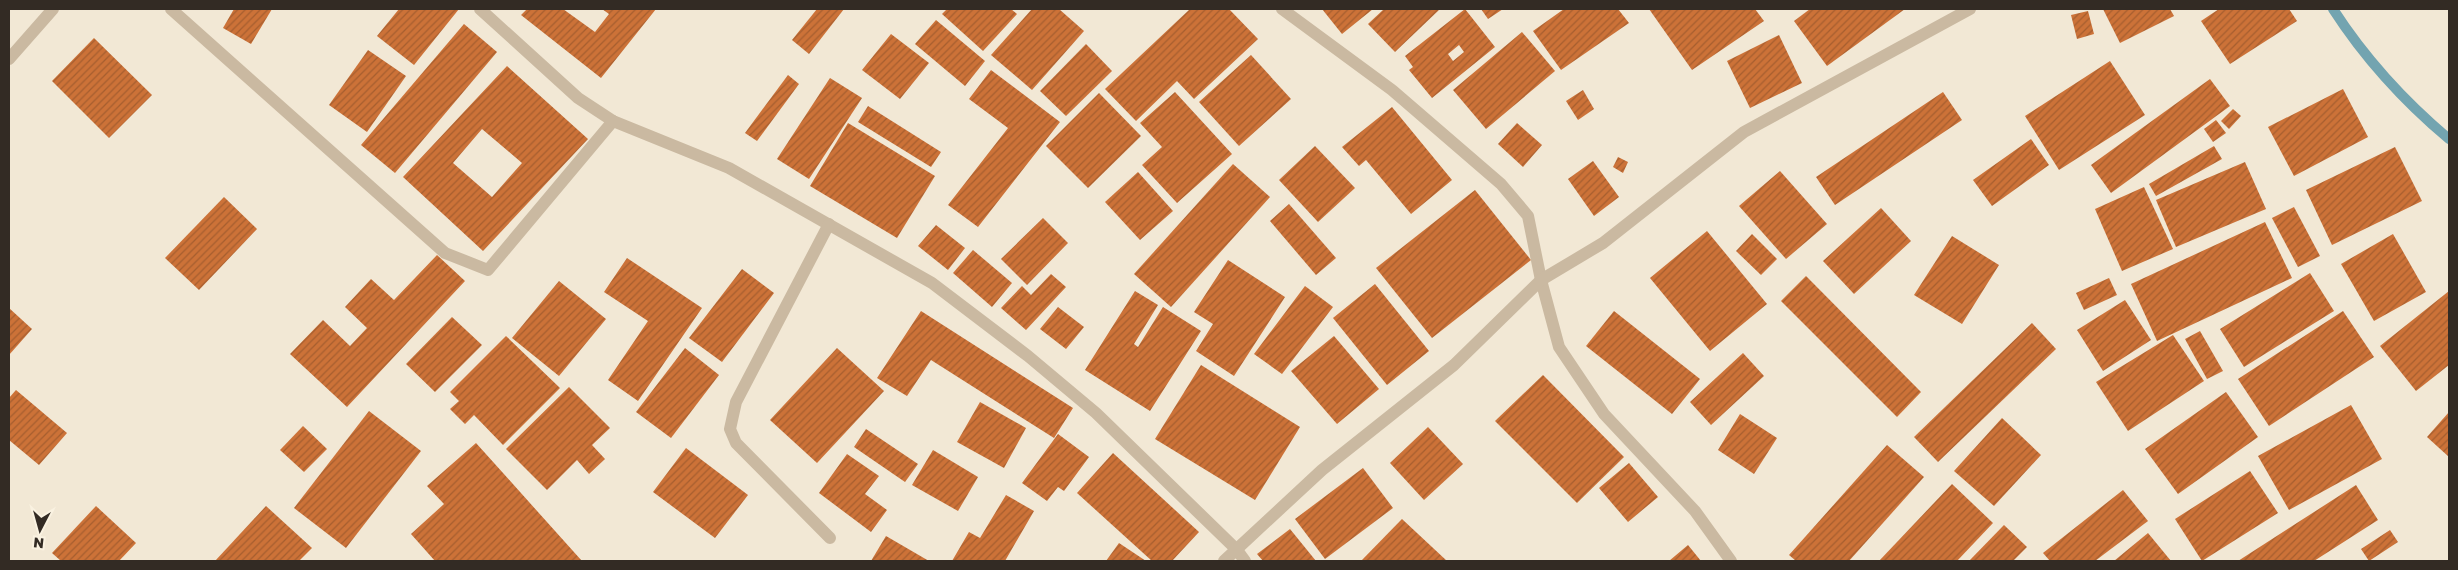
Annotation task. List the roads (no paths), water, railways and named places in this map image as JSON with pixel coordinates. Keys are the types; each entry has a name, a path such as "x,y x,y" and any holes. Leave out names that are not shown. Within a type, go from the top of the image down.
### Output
{"street":[{"path":"9,59 53,9"},
{"path":"171,9 445,252 488,270 614,121"},
{"path":"480,9 578,98 614,121 730,168 932,282 1028,356 1096,413 1237,550 1244,561"},
{"path":"1282,9 1392,90 1501,184 1528,216 1541,280 1559,347 1604,414 1696,511 1731,561"},
{"path":"1224,561 1322,470 1454,365 1541,280 1603,242 1744,132 1970,9"},
{"path":"829,224 736,402 730,429 736,444 830,538"}],"waterway":[{"path":"2333,9 2386,78 2449,139"}]}
